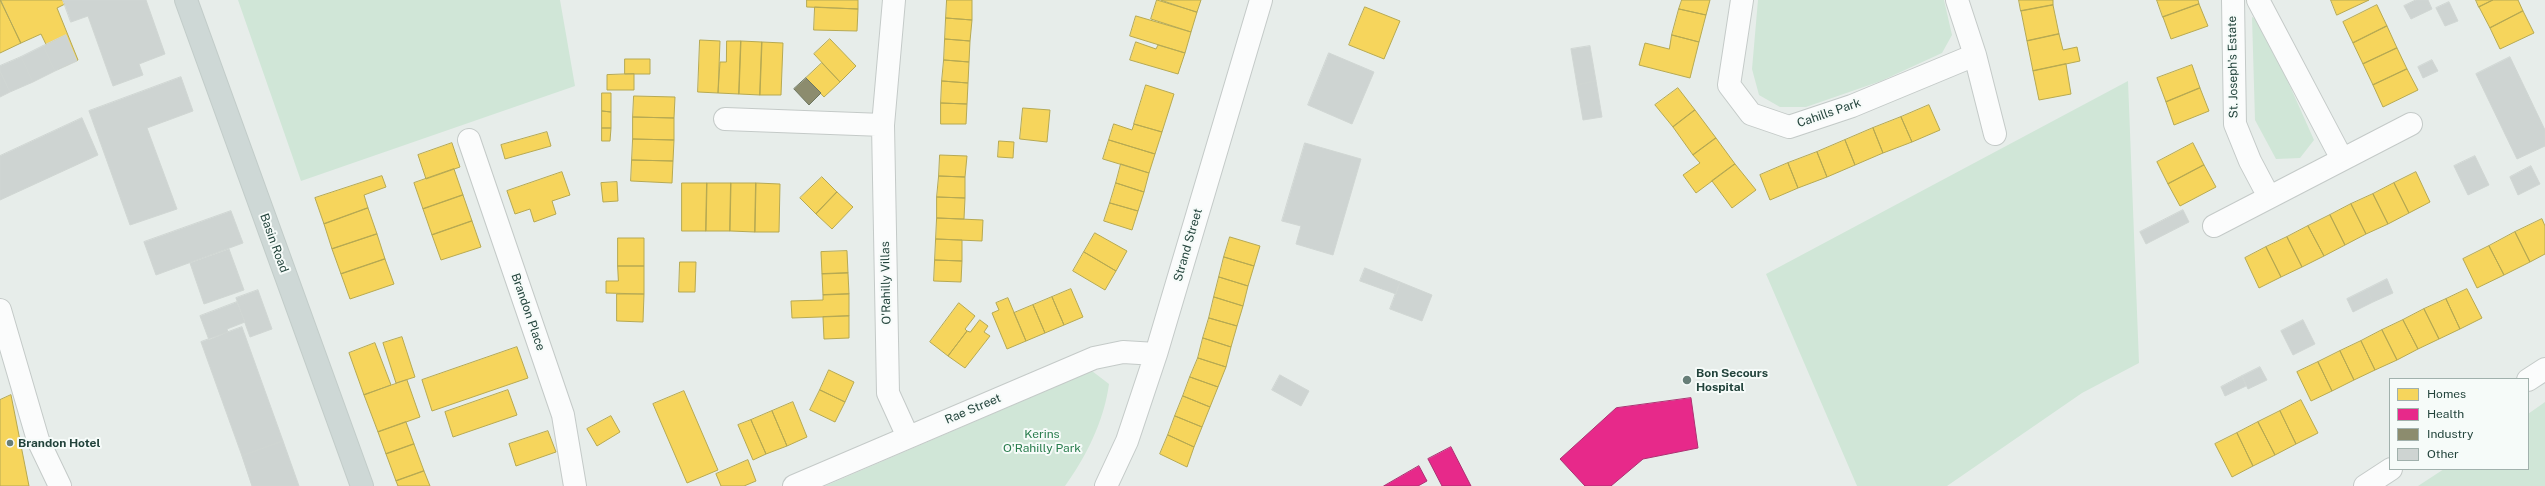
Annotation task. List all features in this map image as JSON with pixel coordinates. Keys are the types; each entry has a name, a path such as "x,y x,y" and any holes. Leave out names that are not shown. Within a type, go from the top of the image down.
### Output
{"main road":[{"name":"Basin Road","path":"186,0 362,486"}],"street":[{"name":"O'Rahilly Villas","path":"894,0 883,125 888,393 908,437"},
{"name":"Strand Street","path":"1106,486 1127,441 1156,354 1260,0"},
{"name":"Cahills Park","path":"1742,0 1729,85 1751,114 1789,127 1852,106 1975,55"},
{"path":"1957,0 1975,55 1995,134"},
{"name":"St. Joseph's Estate","path":"2232,0 2235,124 2250,161 2269,197"},
{"path":"2258,0 2342,159"},
{"path":"725,119 883,125"},
{"path":"2214,226 2411,124"},
{"name":"Brandon Place","path":"469,140 563,415 575,486"},
{"path":"0,310 38,440 60,486"},
{"name":"Rae Street","path":"794,486 1094,358 1123,352 1156,354"},
{"path":"2529,379 2545,369"},
{"path":"2364,486 2389,470"}],"green space":[{"path":"238,0 560,0 575,86 301,181"},
{"path":"1758,0 1944,0 1952,35 1942,53 1881,81 1806,107 1780,107 1759,95 1752,69"},
{"path":"2252,17 2261,21 2314,140 2300,158 2276,159 2255,120"},
{"path":"2128,81 2139,363 2082,393 1947,486 1857,486 1766,274"},
{"name":"Kerins O'Rahilly Park","path":"1092,371 1109,384 1107,398 1087,451 1065,486 825,486"},
{"path":"2545,402 2545,486 2418,486 2442,470 2529,470 2529,413"}],"building: Homes":[{"path":"0,0 21,43 0,53"},
{"path":"1,0 63,0 65,4 57,8 78,60 58,69 41,34 21,43"},
{"path":"807,0 858,0 858,9 807,7"},
{"path":"947,0 972,0 972,20 946,18"},
{"path":"1157,0 1197,12 1191,32 1151,19"},
{"path":"1161,0 1201,0 1197,12"},
{"path":"1682,0 1710,0 1706,15 1679,9"},
{"path":"2019,0 2053,0 2053,5 2021,11"},
{"path":"2157,0 2198,0 2199,4 2163,17"},
{"path":"2331,0 2369,0 2337,15"},
{"path":"2476,0 2493,0 2479,7"},
{"path":"2493,0 2518,0 2523,11 2490,28 2479,7"},
{"path":"2199,4 2208,26 2171,39 2163,17"},
{"path":"2053,5 2059,34 2027,41 2021,11"},
{"path":"2377,5 2387,26 2353,43 2343,22"},
{"path":"815,7 858,9 857,31 814,30"},
{"path":"1365,7 1400,21 1384,59 1349,45"},
{"path":"1679,9 1706,15 1699,42 1672,35"},
{"path":"2523,11 2534,33 2500,49 2490,28"},
{"path":"1136,16 1191,32 1185,53 1130,36"},
{"path":"946,18 972,20 970,41 945,39"},
{"path":"2387,26 2397,48 2363,64 2353,43"},
{"path":"2059,34 2063,50 2077,47 2080,61 2033,71 2027,41"},
{"path":"1672,35 1699,42 1690,78 1639,65 1645,43 1669,49"},
{"path":"830,39 856,66 840,82 814,54"},
{"path":"945,39 970,41 969,62 944,60"},
{"path":"700,40 720,41 718,93 698,92"},
{"path":"727,41 741,41 739,94 718,93 720,62 726,62"},
{"path":"741,41 762,42 760,95 739,94"},
{"path":"762,42 783,43 781,95 760,95"},
{"path":"1136,42 1156,49 1158,45 1185,53 1178,74 1130,60"},
{"path":"2397,48 2407,69 2373,85 2363,64"},
{"path":"625,59 650,59 650,74 625,74"},
{"path":"944,60 969,62 968,83 942,81"},
{"path":"822,63 840,82 824,97 806,78"},
{"path":"2066,64 2071,94 2039,100 2033,71"},
{"path":"2192,65 2200,88 2166,102 2157,78"},
{"path":"2407,69 2418,90 2383,107 2373,85"},
{"path":"634,74 634,90 607,90 607,75"},
{"path":"942,81 968,83 967,104 941,103"},
{"path":"1146,85 1174,94 1162,132 1134,124"},
{"path":"1678,88 1695,110 1673,127 1655,105"},
{"path":"2200,88 2209,111 2174,125 2166,102"},
{"path":"602,93 611,93 611,112 602,111"},
{"path":"634,96 675,97 674,118 633,117"},
{"path":"941,103 967,104 966,124 941,124"},
{"path":"1929,105 1940,130 1912,142 1901,117"},
{"path":"1023,108 1050,110 1047,142 1020,139"},
{"path":"1695,110 1716,138 1693,155 1673,127"},
{"path":"602,111 611,112 611,128 602,128"},
{"path":"633,117 674,118 674,140 633,139"},
{"path":"1901,117 1912,142 1883,153 1873,128"},
{"path":"1114,124 1132,130 1134,124 1162,132 1155,154 1109,140"},
{"path":"602,128 611,128 610,141 602,141"},
{"path":"1873,128 1883,153 1855,165 1845,140"},
{"path":"547,132 551,146 505,159 501,145"},
{"path":"1716,138 1735,164 1696,193 1683,175 1700,163 1693,155"},
{"path":"633,139 674,140 673,161 632,160"},
{"path":"1109,140 1155,154 1149,173 1103,159"},
{"path":"1845,140 1855,165 1827,177 1817,152"},
{"path":"999,141 1014,142 1013,158 998,157"},
{"path":"452,143 460,167 426,179 418,155"},
{"path":"2193,143 2204,165 2168,184 2157,162"},
{"path":"1817,152 1827,177 1798,188 1788,163"},
{"path":"940,155 967,156 965,177 939,176"},
{"path":"632,160 673,161 672,183 631,181"},
{"path":"1788,163 1798,188 1770,200 1760,175"},
{"path":"1121,164 1149,173 1144,192 1116,183"},
{"path":"1735,164 1756,190 1732,208 1712,181"},
{"path":"2204,165 2216,187 2180,206 2168,184"},
{"path":"454,169 463,195 423,209 414,183"},
{"path":"562,172 570,195 552,201 556,214 534,222 530,209 515,214 507,191"},
{"path":"2416,172 2430,202 2409,213 2394,183"},
{"path":"382,176 386,187 364,195 368,208 324,224 315,198"},
{"path":"939,176 965,177 965,198 937,197"},
{"path":"822,177 837,192 816,214 800,198"},
{"path":"617,182 618,201 603,202 601,183"},
{"path":"682,183 707,183 706,231 682,231"},
{"path":"707,183 731,183 730,231 706,231"},
{"path":"731,183 756,183 755,232 730,231"},
{"path":"756,183 780,184 779,232 755,232"},
{"path":"1116,183 1144,192 1138,211 1110,203"},
{"path":"2394,183 2409,213 2388,224 2373,194"},
{"path":"837,192 853,207 832,229 816,214"},
{"path":"2373,194 2388,224 2366,234 2351,204"},
{"path":"463,195 472,221 432,235 423,209"},
{"path":"937,197 965,198 964,219 937,218"},
{"path":"1110,203 1138,211 1132,230 1104,221"},
{"path":"2351,204 2366,234 2345,245 2330,215"},
{"path":"368,208 377,234 332,249 324,224"},
{"path":"2330,215 2345,245 2324,256 2308,226"},
{"path":"937,218 983,220 982,241 936,239"},
{"path":"2542,219 2545,226 2545,254 2530,262 2515,232"},
{"path":"472,221 481,247 441,260 432,235"},
{"path":"2308,226 2324,256 2302,267 2287,237"},
{"path":"2515,232 2530,262 2504,275 2489,246"},
{"path":"1095,233 1127,251 1116,271 1084,252"},
{"path":"377,234 385,259 341,274 332,249"},
{"path":"1230,237 1260,246 1254,266 1224,257"},
{"path":"2287,237 2302,267 2281,277 2266,247"},
{"path":"618,238 644,238 644,266 618,266"},
{"path":"936,239 962,240 962,261 935,260"},
{"path":"2489,246 2504,275 2477,288 2463,259"},
{"path":"2266,247 2281,277 2259,288 2245,258"},
{"path":"847,251 848,273 822,274 821,252"},
{"path":"1084,252 1116,271 1105,290 1073,271"},
{"path":"1224,257 1254,266 1248,286 1219,277"},
{"path":"385,259 394,284 350,299 341,274"},
{"path":"935,260 962,261 961,282 934,281"},
{"path":"680,262 696,262 695,292 679,292"},
{"path":"618,266 644,266 644,294 606,293 606,281 618,281"},
{"path":"848,273 849,294 823,295 822,274"},
{"path":"1219,277 1248,286 1243,306 1214,297"},
{"path":"1071,289 1083,317 1064,325 1052,297"},
{"path":"2467,289 2482,318 2460,329 2446,299"},
{"path":"617,294 644,294 643,322 617,321"},
{"path":"849,294 849,316 792,318 791,301 823,300 823,295"},
{"path":"1052,297 1064,325 1045,333 1033,305"},
{"path":"1214,297 1243,306 1237,326 1209,318"},
{"path":"1008,298 1026,341 1007,349 992,313 999,310 996,303"},
{"path":"2446,299 2460,329 2439,339 2424,309"},
{"path":"959,303 975,316 965,329 967,331 948,356 930,342"},
{"path":"1033,305 1045,333 1026,341 1014,313"},
{"path":"2424,309 2439,339 2418,349 2403,320"},
{"path":"849,316 849,338 824,339 823,317"},
{"path":"1209,318 1237,326 1231,347 1203,338"},
{"path":"980,320 988,326 984,332 990,336 965,368 948,356 967,331 970,332"},
{"path":"2403,320 2418,349 2397,360 2382,330"},
{"path":"2382,330 2397,360 2375,370 2361,341"},
{"path":"402,337 415,377 396,383 383,343"},
{"path":"1203,338 1231,347 1226,367 1198,358"},
{"path":"2361,341 2375,370 2354,380 2340,351"},
{"path":"375,343 391,385 364,395 349,353"},
{"path":"517,347 528,378 432,411 422,380"},
{"path":"2340,351 2354,380 2332,391 2318,362"},
{"path":"1198,358 1226,367 1218,387 1190,377"},
{"path":"2318,362 2332,391 2311,401 2297,372"},
{"path":"829,370 854,382 845,402 820,390"},
{"path":"1190,377 1218,387 1210,407 1183,396"},
{"path":"407,380 420,417 378,432 364,395"},
{"path":"508,390 517,415 453,437 445,412"},
{"path":"820,390 845,402 835,422 810,410"},
{"path":"684,391 718,470 687,483 653,404"},
{"name":"Brandon Hotel","path":"11,395 29,486 0,486 0,400"},
{"path":"1183,396 1210,407 1202,427 1175,416"},
{"path":"2301,400 2318,433 2296,444 2280,411"},
{"path":"793,402 807,437 787,446 772,411"},
{"path":"772,411 787,446 766,454 751,420"},
{"path":"2280,411 2296,444 2275,455 2258,422"},
{"path":"611,416 620,432 597,446 587,429"},
{"path":"1175,416 1202,427 1194,447 1168,435"},
{"path":"751,420 766,454 753,460 738,425"},
{"path":"406,422 414,444 386,454 378,432"},
{"path":"2258,422 2275,455 2253,466 2237,433"},
{"path":"548,431 556,452 516,466 509,444"},
{"path":"2237,433 2253,466 2232,477 2215,444"},
{"path":"1168,435 1194,447 1187,467 1160,454"},
{"path":"414,444 424,471 396,481 386,454"},
{"path":"748,460 756,481 744,486 721,486 716,474"},
{"path":"424,471 430,486 398,486 396,481"}],"building: Health":[{"path":"1691,398 1698,448 1643,459 1611,486 1585,486 1560,459 1616,408"},
{"path":"1451,447 1471,486 1442,486 1428,459"},
{"path":"1419,466 1427,481 1418,486 1384,486"}],"building: Industry":[{"path":"806,78 821,93 809,105 794,89"}],"building: Other":[{"path":"63,0 146,0 165,54 139,64 143,75 113,86 88,16 71,22"},
{"path":"2416,0 2428,0 2432,9 2411,19 2404,6"},
{"path":"2449,2 2458,21 2445,26 2436,8"},
{"path":"66,35 77,61 55,71 43,46"},
{"path":"43,46 55,71 33,82 21,57"},
{"path":"1590,46 1596,81 1577,85 1571,49"},
{"path":"1329,53 1374,72 1352,124 1308,105"},
{"path":"21,57 33,82 10,92 0,71 0,66"},
{"path":"2510,57 2545,130 2545,146 2517,159 2476,74"},
{"path":"2432,60 2438,71 2423,78 2418,67"},
{"path":"0,71 10,92 0,97"},
{"path":"181,77 193,111 147,128 177,209 130,225 89,111"},
{"path":"1596,81 1602,117 1583,120 1577,85"},
{"path":"82,118 98,155 0,200 0,156"},
{"path":"1305,143 1361,159 1333,255 1296,244 1301,226 1282,221"},
{"path":"2475,156 2489,185 2468,195 2454,166"},
{"path":"2531,166 2540,184 2518,195 2510,177"},
{"path":"2183,210 2189,222 2146,244 2140,232"},
{"path":"231,211 243,243 156,275 144,242"},
{"path":"229,249 244,290 204,304 190,263"},
{"path":"1365,268 1400,282 1396,294 1360,281"},
{"path":"2387,279 2393,293 2373,302 2367,289"},
{"path":"1400,282 1432,295 1422,321 1390,309"},
{"path":"2367,289 2373,302 2353,312 2347,299"},
{"path":"258,290 272,329 250,337 236,298"},
{"path":"237,302 245,322 227,329 228,332 209,340 200,316"},
{"path":"2303,320 2315,344 2293,355 2281,331"},
{"path":"242,327 283,441 242,456 201,342"},
{"path":"2260,367 2267,380 2248,389 2242,376"},
{"path":"1280,375 1309,391 1301,406 1272,390"},
{"path":"2242,376 2246,386 2225,396 2221,387"},
{"path":"283,441 299,486 252,486 242,456"}],"place":[{"name":"Bon Secours Hospital","path":"1687,380"},
{"name":"Brandon Hotel","path":"10,443"}]}
